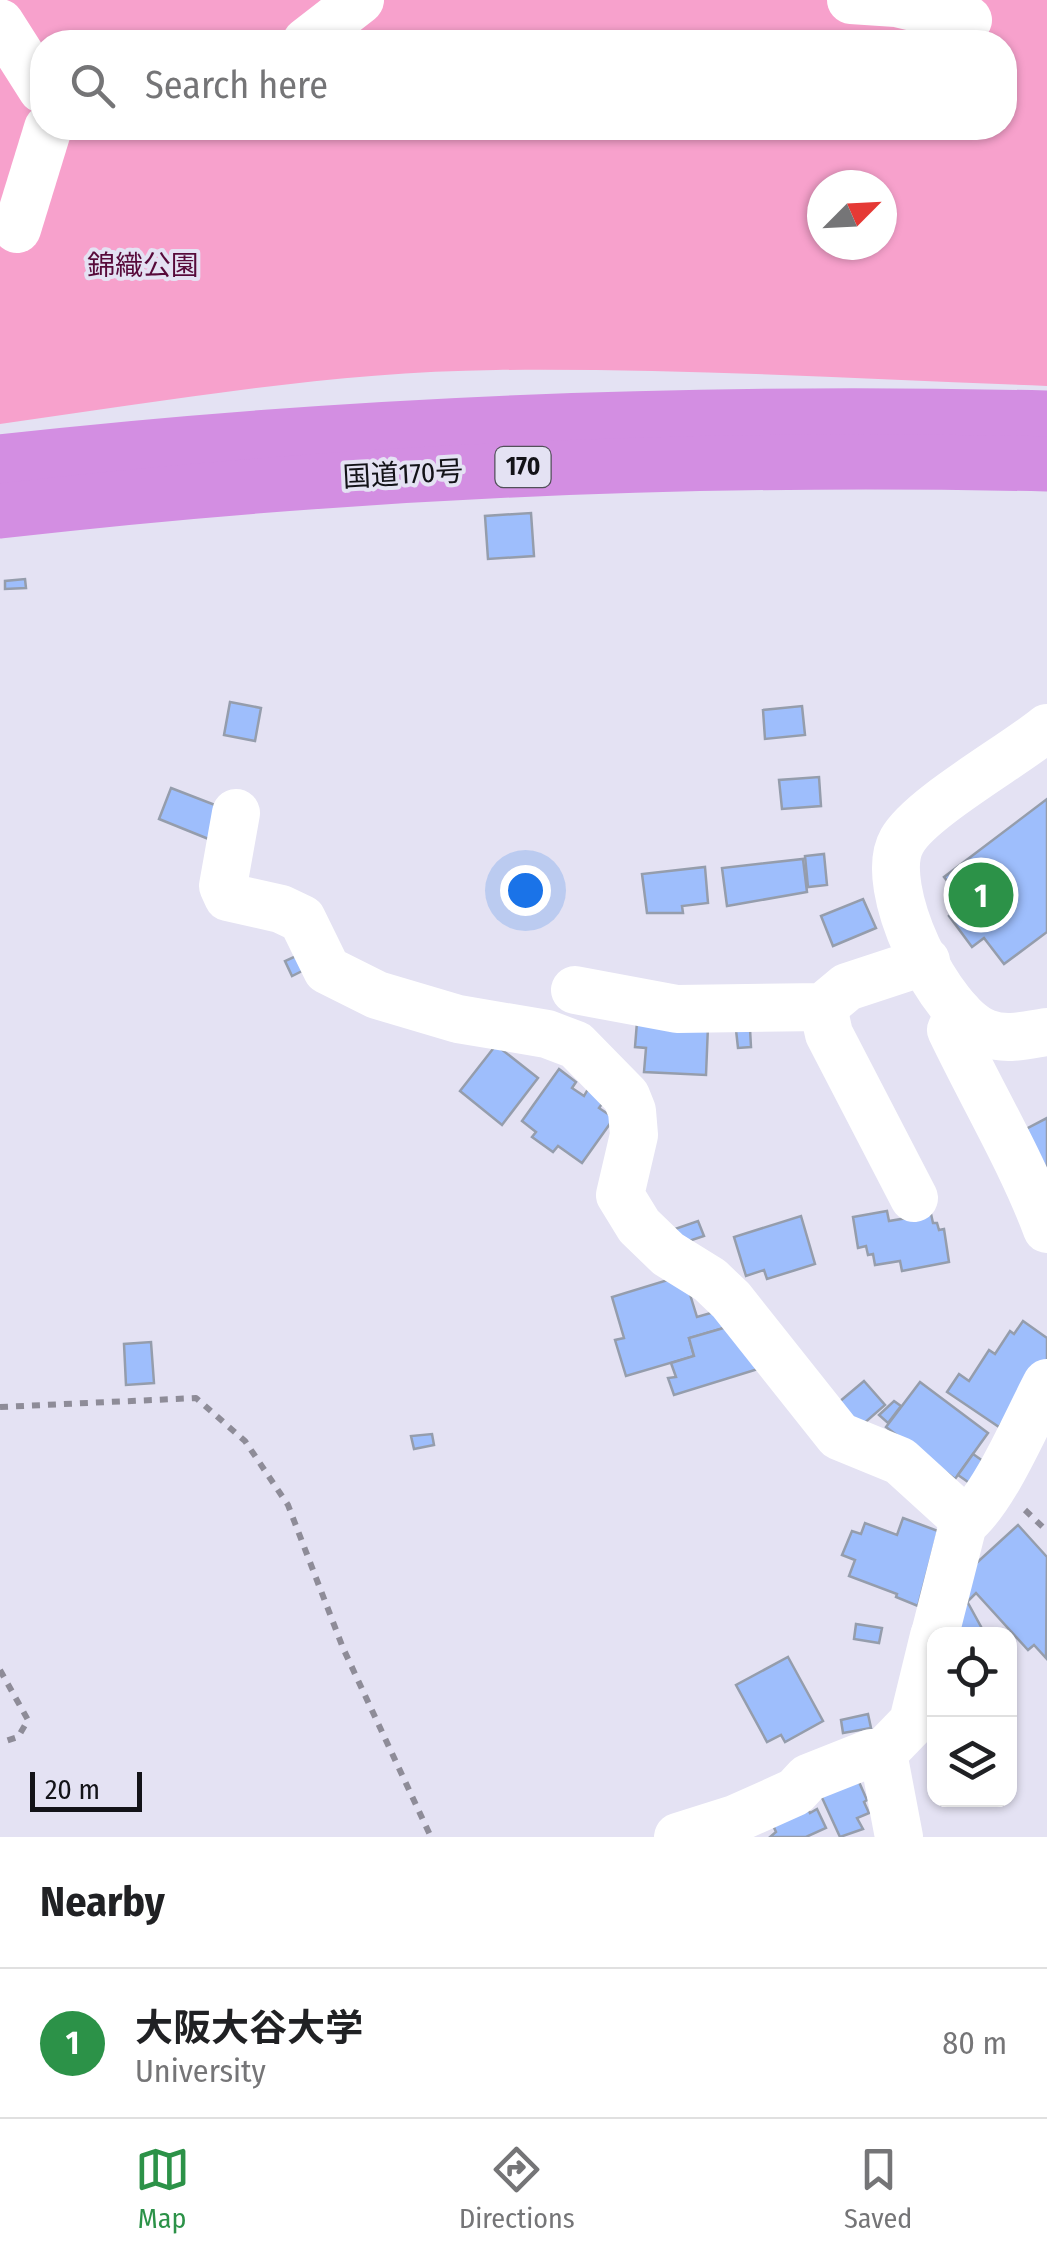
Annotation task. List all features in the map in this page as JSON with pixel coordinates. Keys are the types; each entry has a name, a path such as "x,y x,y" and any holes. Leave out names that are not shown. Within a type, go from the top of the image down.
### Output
{"highway":[{"name":"国道170号","path":"0,462 186,441 549,419 795,414 1047,418"},
{"name":"国道170号","path":"0,512 229,486 540,466 737,462 1047,464"}],"street":[{"path":"321,30 360,0"},
{"path":"851,0 896,3 968,20"},
{"path":"0,23 30,69"},
{"path":"17,229 44,140"},
{"path":"1047,728 920,819 901,842 894,866 907,924 938,984 959,1013 985,1033 1010,1038 1047,1032"},
{"path":"236,812 223,886 228,897 281,908 302,919 326,970 378,995 458,1019 547,1034 576,1044 626,1096 632,1111 634,1135 620,1195 639,1226 668,1254 710,1280 732,1300 839,1436 900,1461 966,1521"},
{"path":"575,990 677,1009 824,1007 847,987 926,961"},
{"path":"824,1007 829,1034 914,1198"},
{"path":"959,1013 951,1030 992,1117 1024,1172 1047,1229"},
{"path":"937,1627 962,1524 976,1513 1047,1383"},
{"path":"678,1837 740,1828 796,1792 808,1778 883,1752 913,1722 927,1667"},
{"path":"883,1752 899,1837"}],"path":[{"path":"0,1407 196,1398 245,1441 288,1506 343,1648 431,1837"},
{"path":"0,1670 28,1720 18,1737 0,1743"}],"green space":[{"name":"錦織公園","path":"0,0 1047,0 1047,386 633,371 496,370 371,376 247,389 0,424"}],"building":[{"path":"531,513 534,556 488,559 485,516"},
{"path":"25,579 26,588 5,589 5,581"},
{"path":"230,702 261,708 255,741 224,735"},
{"path":"802,706 805,735 765,739 763,710"},
{"path":"819,777 821,806 782,809 779,780"},
{"path":"171,788 228,810 216,842 159,819"},
{"path":"1047,799 1047,932 1004,964 984,938 972,947 949,916 965,904 944,877"},
{"path":"824,854 827,885 808,887 805,856"},
{"path":"803,859 807,892 727,906 722,868"},
{"path":"705,867 708,903 682,906 683,913 647,913 642,874"},
{"path":"863,899 876,928 833,946 821,916"},
{"path":"305,952 312,966 292,976 285,961"},
{"path":"637,1022 708,1026 706,1075 644,1072 646,1048 635,1047"},
{"path":"750,1029 751,1047 738,1048 736,1030"},
{"path":"496,1045 538,1078 502,1125 460,1091"},
{"path":"559,1069 576,1082 572,1088 584,1096 588,1089 604,1101 599,1108 614,1118 582,1163 558,1146 553,1152 532,1137 536,1132 522,1121"},
{"path":"1047,1118 1047,1174 1024,1130"},
{"path":"887,1211 889,1221 931,1214 939,1230 944,1229 949,1262 902,1271 900,1261 875,1265 866,1246 858,1248 853,1217"},
{"path":"801,1216 815,1264 767,1279 764,1270 746,1276 734,1237"},
{"path":"698,1221 704,1236 677,1245 672,1230"},
{"path":"684,1275 697,1317 728,1308 734,1325 689,1338 694,1356 626,1376 615,1340 624,1338 612,1297"},
{"path":"1023,1321 1047,1338 1047,1361 999,1427 947,1392 959,1374 969,1381 989,1350 995,1354 1010,1331 1014,1334"},
{"path":"734,1325 758,1369 674,1395 668,1378 676,1377 671,1363 694,1356 689,1338"},
{"path":"151,1342 154,1383 126,1385 124,1344"},
{"path":"864,1381 885,1405 853,1433 832,1408"},
{"path":"920,1382 988,1433 955,1479 886,1427"},
{"path":"894,1401 901,1406 888,1423 879,1415"},
{"path":"432,1434 434,1445 414,1449 411,1436"},
{"path":"973,1454 993,1468 978,1489 958,1475"},
{"path":"903,1518 938,1531 918,1606 849,1576 855,1560 842,1555 852,1531 861,1534 865,1523 897,1535"},
{"path":"1018,1525 1047,1557 1046,1658 1034,1645 1028,1650 1017,1638 1017,1627 1007,1627 976,1593 965,1604 959,1579"},
{"path":"968,1603 981,1627 945,1627 947,1615"},
{"path":"856,1624 882,1628 879,1643 854,1639"},
{"path":"788,1657 823,1721 785,1742 781,1735 767,1742 736,1685"},
{"path":"868,1714 871,1728 843,1733 841,1720"},
{"path":"855,1773 869,1813 857,1818 863,1829 840,1837 818,1789"},
{"path":"807,1807 810,1813 817,1809 826,1828 806,1837 770,1837 776,1832 772,1823"}],"place":[{"name":"大阪大谷大学","path":"981,895"}]}
